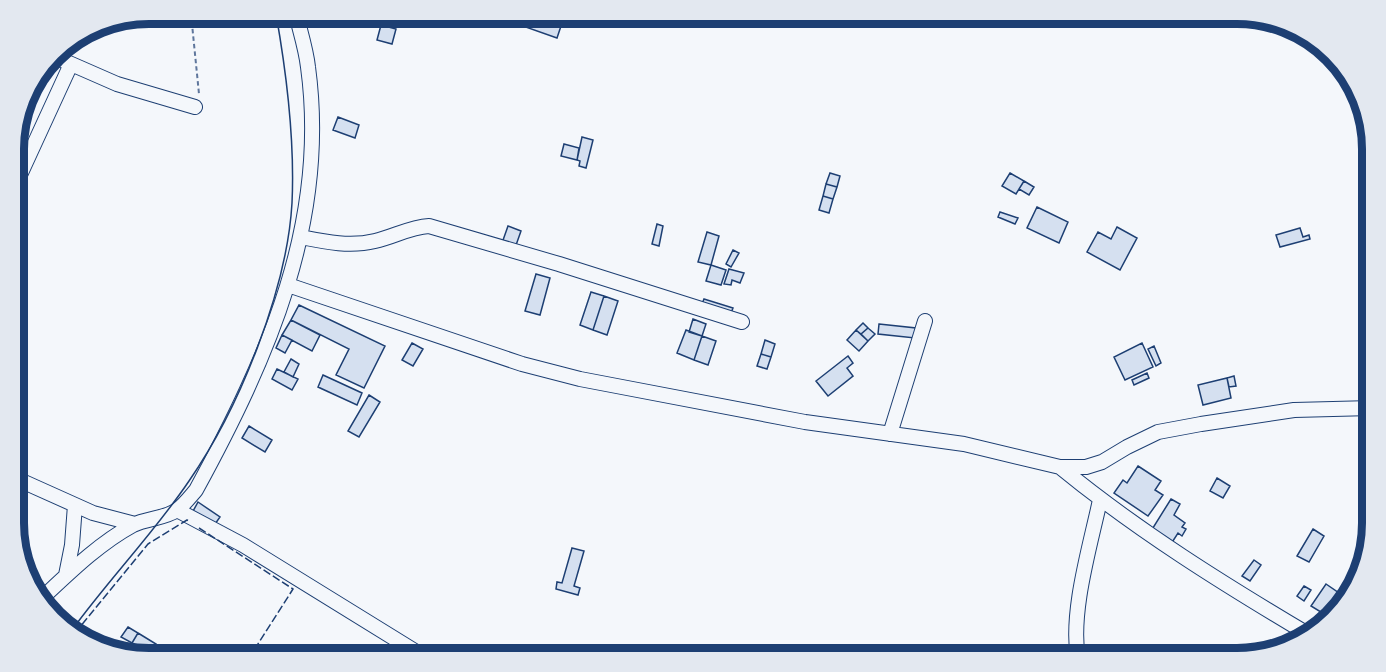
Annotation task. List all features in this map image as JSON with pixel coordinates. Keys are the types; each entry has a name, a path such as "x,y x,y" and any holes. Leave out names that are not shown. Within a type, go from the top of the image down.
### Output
{"street":[{"path":"46,594 66,575 114,538 135,524 177,510 196,490 228,430 264,351 288,285 301,237 309,194 312,132 308,66 298,24"},
{"path":"62,60 117,84 195,107"},
{"path":"24,163 71,64"},
{"path":"301,237 352,244 374,241 420,226 429,226 742,322"},
{"path":"288,285 522,364 580,379 805,422 963,444 1060,467 1094,465 1158,432 1294,410 1362,408"},
{"path":"890,434 926,321"},
{"path":"1060,467 1100,500 1301,630"},
{"path":"24,482 108,518 135,524"},
{"path":"1077,648 1075,633 1077,611 1100,500"},
{"path":"66,575 75,522 75,505"},
{"path":"177,510 243,545 410,648"}],"path":[{"path":"192,24 199,84 199,95 195,107"}],"building":[{"path":"517,24 562,24 557,38"},
{"path":"381,25 396,29 392,44 377,40"},
{"path":"338,117 359,125 355,138 333,130"},
{"path":"582,137 593,140 586,168 579,166 580,161 577,160"},
{"path":"564,144 579,148 577,160 561,156"},
{"path":"830,173 840,176 837,187 826,184"},
{"path":"1010,173 1024,181 1016,194 1002,186"},
{"path":"1024,181 1034,187 1029,195 1019,189"},
{"path":"826,184 837,187 833,199 823,196"},
{"path":"823,196 833,199 829,213 819,210"},
{"path":"1037,207 1068,222 1059,243 1027,228"},
{"path":"1000,212 1018,218 1015,224 998,217"},
{"path":"657,224 663,226 659,246 652,244"},
{"path":"508,226 521,231 515,248 502,243"},
{"path":"1117,227 1137,238 1120,270 1087,252 1098,232 1111,239"},
{"path":"1300,228 1303,237 1309,235 1310,239 1280,247 1276,235"},
{"path":"707,232 719,236 711,265 698,262"},
{"path":"733,250 739,253 731,267 726,264"},
{"path":"711,265 726,270 721,285 706,281"},
{"path":"729,269 744,273 740,283 732,280 731,285 724,284"},
{"path":"536,274 550,278 540,315 525,311"},
{"path":"591,292 604,296 593,330 580,325"},
{"path":"604,296 618,301 607,335 593,330"},
{"path":"704,299 733,308 731,313 702,304"},
{"path":"299,305 385,346 364,388 336,375 349,349 291,320"},
{"path":"693,319 706,324 702,336 689,332"},
{"path":"291,320 320,335 312,351 282,335"},
{"path":"863,323 868,328 861,334 856,330"},
{"path":"879,324 916,328 915,338 878,334"},
{"path":"868,328 875,334 868,341 861,334"},
{"path":"686,330 702,336 694,360 677,353"},
{"path":"856,330 868,341 859,351 847,340"},
{"path":"282,335 292,340 285,353 276,348"},
{"path":"702,336 716,341 708,365 694,360"},
{"path":"765,340 775,344 771,357 761,354"},
{"path":"412,343 423,349 413,366 402,360"},
{"path":"1142,343 1153,367 1125,380 1114,357"},
{"path":"1154,346 1161,363 1156,366 1148,349"},
{"path":"761,354 771,357 767,369 757,366"},
{"path":"848,356 853,363 847,368 853,376 828,396 816,381"},
{"path":"291,359 299,364 293,377 284,372"},
{"path":"277,369 298,379 292,390 272,379"},
{"path":"1147,373 1149,378 1134,385 1132,380"},
{"path":"323,375 362,393 357,405 318,387"},
{"path":"1234,376 1236,386 1229,387 1227,378"},
{"path":"1227,378 1231,398 1203,405 1198,385"},
{"path":"369,395 380,402 359,437 348,431"},
{"path":"249,426 272,440 265,452 242,438"},
{"path":"1138,466 1161,481 1155,490 1163,495 1148,516 1114,493 1123,480 1127,483"},
{"path":"1217,478 1230,486 1223,498 1210,491"},
{"path":"1171,499 1180,504 1174,515 1185,523 1182,527 1186,529 1182,536 1178,533 1171,544 1151,531"},
{"path":"198,502 220,517 213,527 192,513"},
{"path":"1313,529 1324,536 1309,562 1297,556"},
{"path":"572,548 584,551 574,586 580,588 578,595 556,589 557,582 562,583"},
{"path":"1254,560 1261,565 1250,581 1242,576"},
{"path":"1326,584 1339,593 1323,613 1311,606"},
{"path":"1304,586 1311,590 1304,601 1297,596"},
{"path":"128,627 138,633 132,643 121,637"},
{"path":"138,633 156,644 153,648 149,648 139,647 132,643"}],"tram line":[{"path":"76,625 161,519 208,452 242,384 270,310 281,273 288,237 293,179 289,108 278,24"}],"fence":[{"path":"80,627 148,544 187,520 189,521"},
{"path":"199,528 293,589 255,648"}]}
